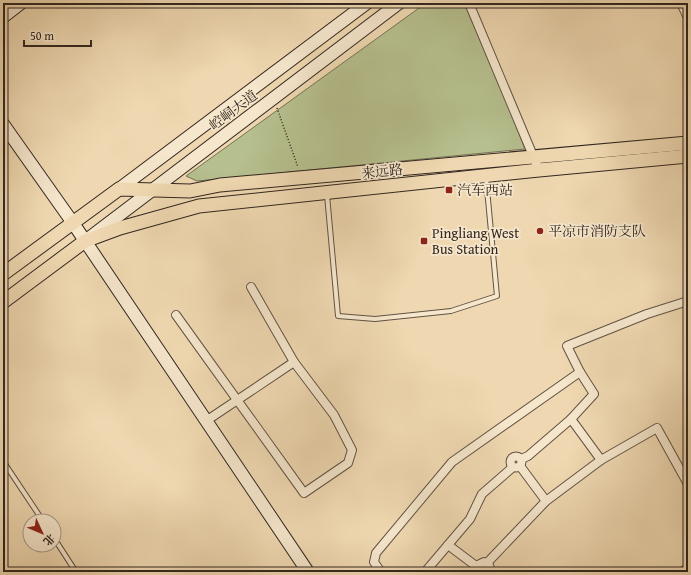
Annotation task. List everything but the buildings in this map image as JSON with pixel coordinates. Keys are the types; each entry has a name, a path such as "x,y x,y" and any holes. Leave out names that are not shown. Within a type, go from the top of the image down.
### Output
{"main road":[{"path":"3,17 21,3"},
{"name":"崆峒大道","path":"119,189 367,3"},
{"name":"崆峒大道","path":"85,241 399,3"},
{"path":"3,124 73,223 308,572"},
{"name":"来远路","path":"119,189 190,191 220,185 688,143"},
{"name":"来远路","path":"3,302 85,241 120,228 199,206 539,170 688,156"},
{"path":"3,274 119,189"}],"street":[{"path":"469,3 539,170"},
{"path":"681,3 688,18"},
{"path":"176,315 304,493 348,462 352,450 334,415 294,362 251,287"},
{"path":"425,572 470,519 482,494 570,419 594,394 580,372 567,346 647,314 688,301"},
{"path":"206,421 294,362"},
{"path":"381,572 374,562 376,553 452,462 580,372"},
{"path":"570,419 601,460"},
{"path":"448,545 475,569 481,562 487,562 546,501 601,460 657,428 688,484"},
{"path":"518,464 546,501"},
{"path":"487,562 491,568 491,572"},
{"path":"682,572 688,568"}],"lane":[{"path":"327,192 338,316 375,319 451,310 498,296 486,176"},
{"path":"3,461 38,513"},
{"path":"62,550 76,572"}],"path":[{"path":"274,99 302,178"}],"green space":[{"path":"426,3 468,3 525,149 197,181 186,176"}],"place":[{"name":"汽车西站","path":"449,190"},
{"name":"平凉市消防支队","path":"540,231"},
{"name":"Pingliang West Bus Station","path":"424,241"}]}
